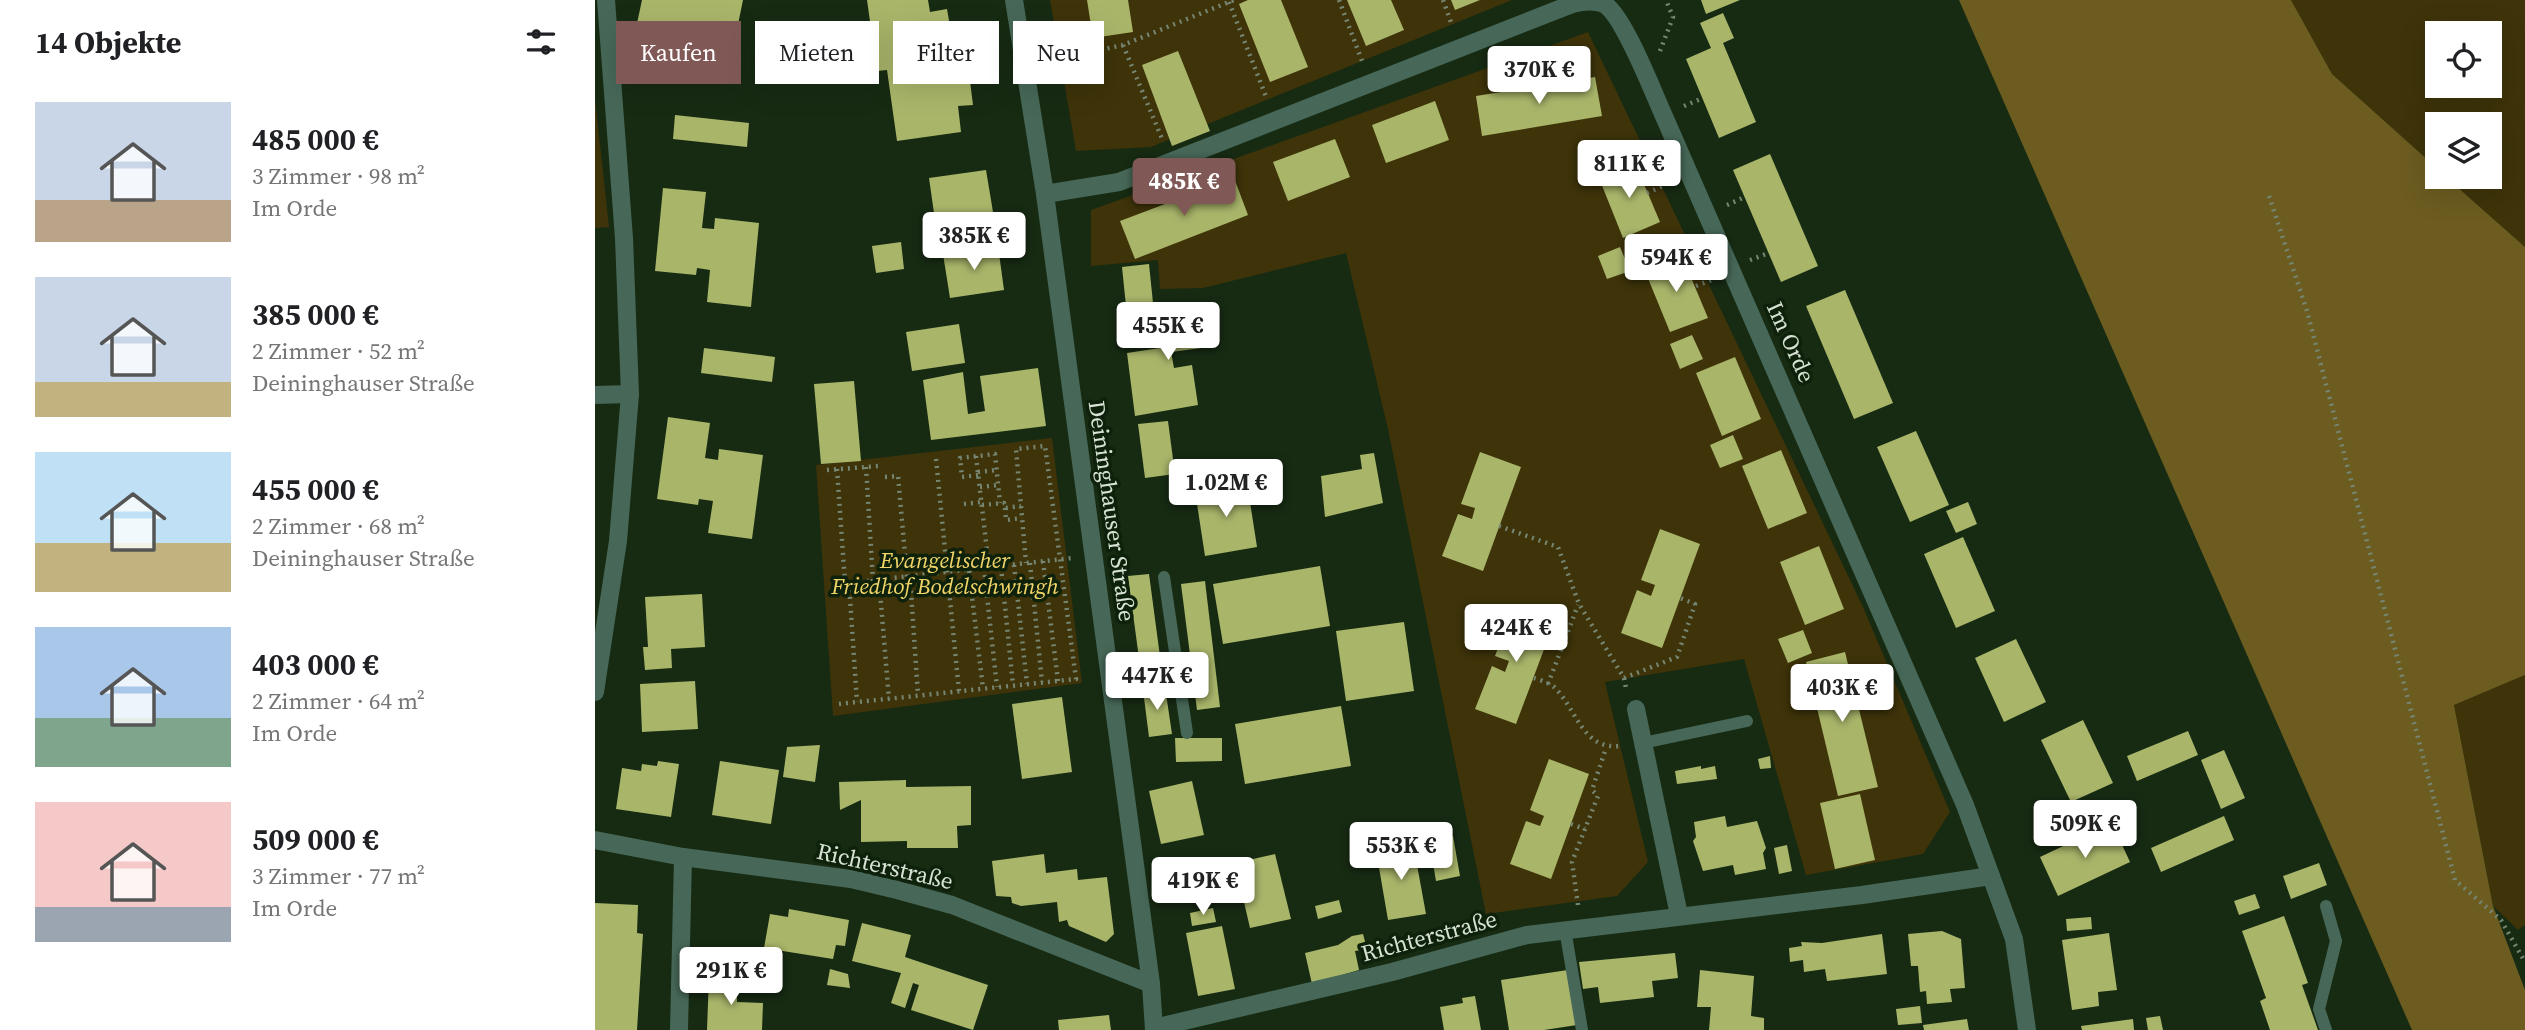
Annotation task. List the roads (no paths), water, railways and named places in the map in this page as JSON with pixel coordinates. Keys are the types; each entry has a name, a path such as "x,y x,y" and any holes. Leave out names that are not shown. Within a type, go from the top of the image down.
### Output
{"street":[{"path":"595,692 618,541 630,394 624,238 606,0"},
{"name":"Deininghauser Straße","path":"1014,0 1045,194 1151,984 1154,1029"},
{"name":"Im Orde","path":"1045,194 1119,182 1587,0 1604,5 1613,13 1649,83 1965,805 2014,939 2027,1030"},
{"path":"595,395 630,394"},
{"path":"1636,709 1679,915"},
{"name":"Richterstraße","path":"595,841 683,857 851,879 897,890 963,909 1151,984"},
{"path":"679,1030 683,857"},
{"name":"Richterstraße","path":"1154,1029 1392,972 1527,935 1862,895 1991,876"}],"lane":[{"path":"1164,577 1187,733"},
{"path":"1111,686 1179,676"},
{"path":"1643,743 1747,721"},
{"path":"2326,906 2336,941 2319,1009 2326,1030"},
{"path":"1573,928 1582,1030"}],"park label":[{"name":"Evangelischer Friedhof Bodelschwingh","path":"945,573"}]}
